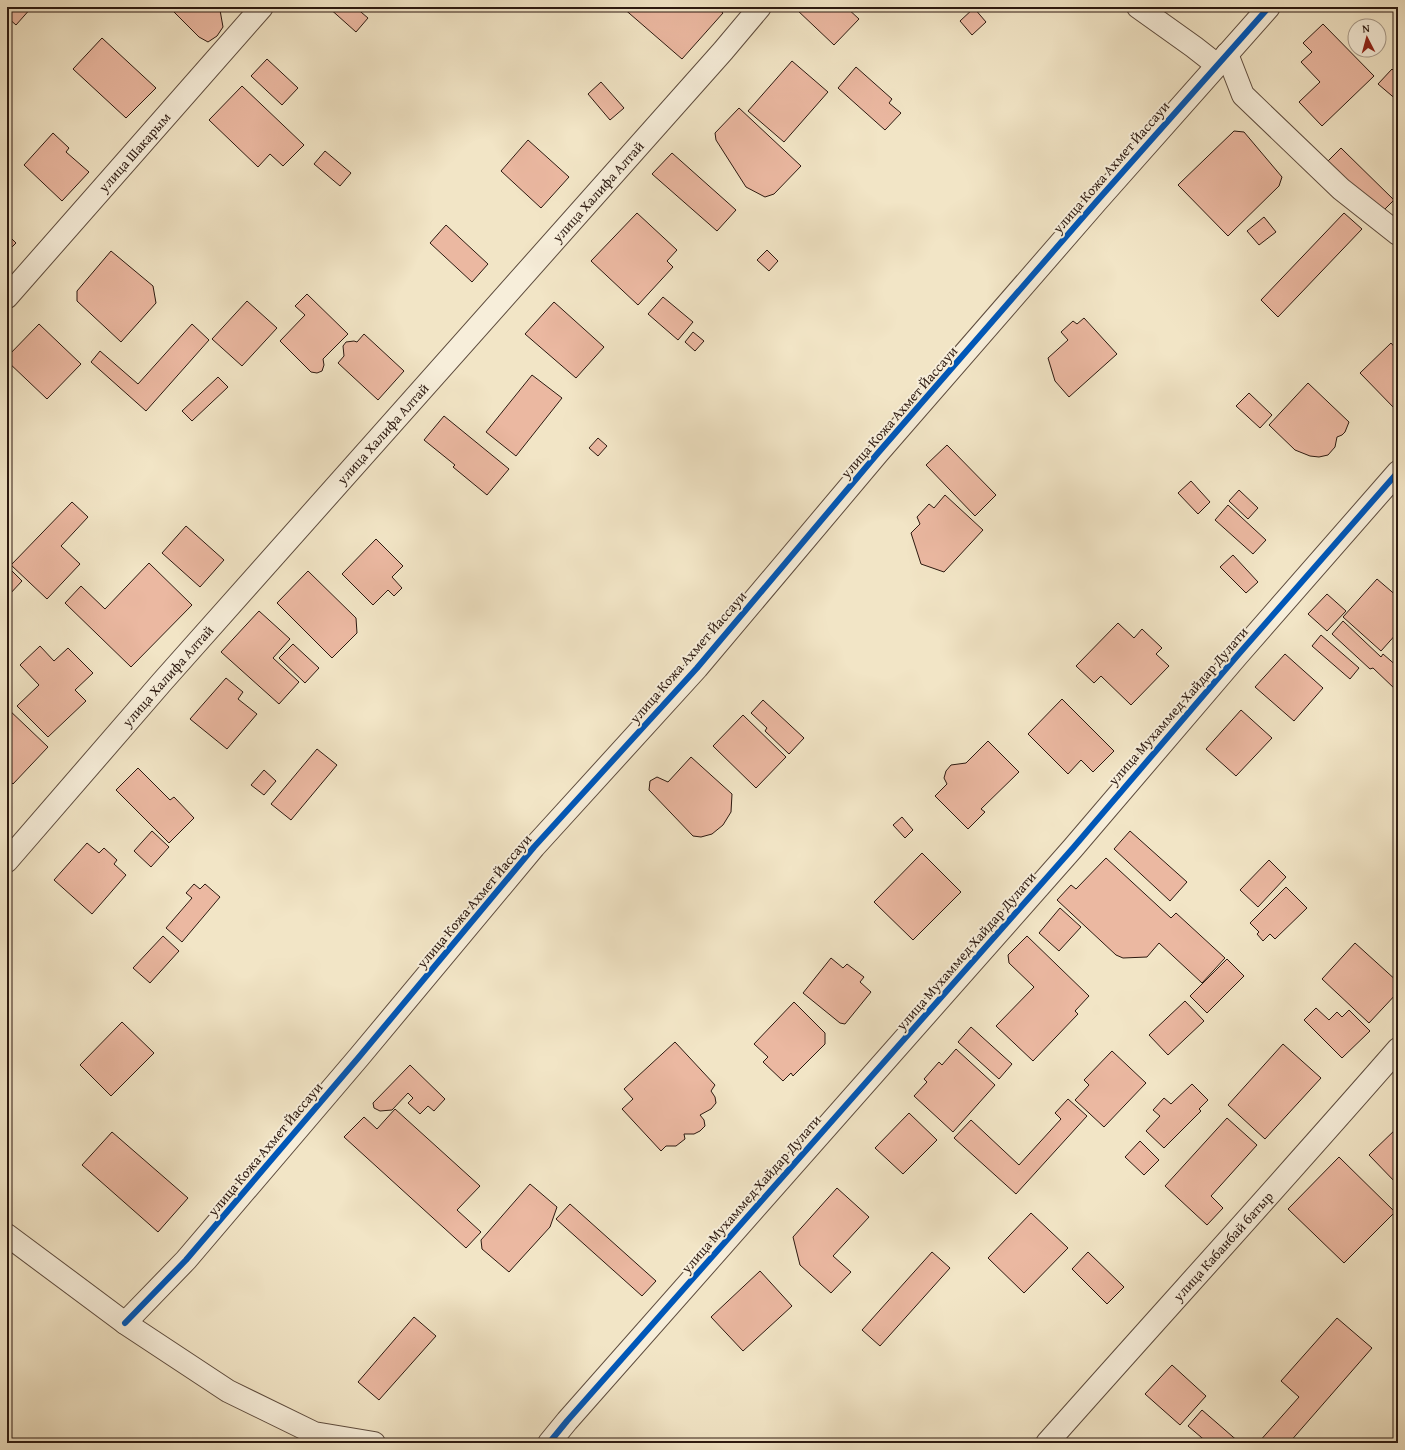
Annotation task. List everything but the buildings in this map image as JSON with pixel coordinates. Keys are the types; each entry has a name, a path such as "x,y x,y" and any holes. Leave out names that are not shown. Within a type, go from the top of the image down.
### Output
{"street":[{"name":"улица Шакарым","path":"7,297 262,7"},
{"name":"улица Халифа Алтай","path":"7,861 172,670 760,7"},
{"path":"1138,7 1194,47 1222,60 1243,95 1341,188 1398,234"},
{"name":"улица Кожа Ахмет Йассауи","path":"125,1324 186,1260 359,1057 534,847 697,668 873,458 1097,201 1269,7"},
{"name":"улица Мухаммед Хайдар Дулати","path":"549,1443 1073,848 1237,656 1398,472"},
{"name":"улица Кабанбай батыр","path":"1047,1443 1398,1049"},
{"path":"7,1236 125,1324 228,1391 310,1438 374,1443"}],"cycle path":[{"path":"125,1323 186,1260 359,1057 534,847 697,668 878,453 1097,201 1269,7"},
{"path":"549,1443 1073,848 1237,656 1398,472"}]}
